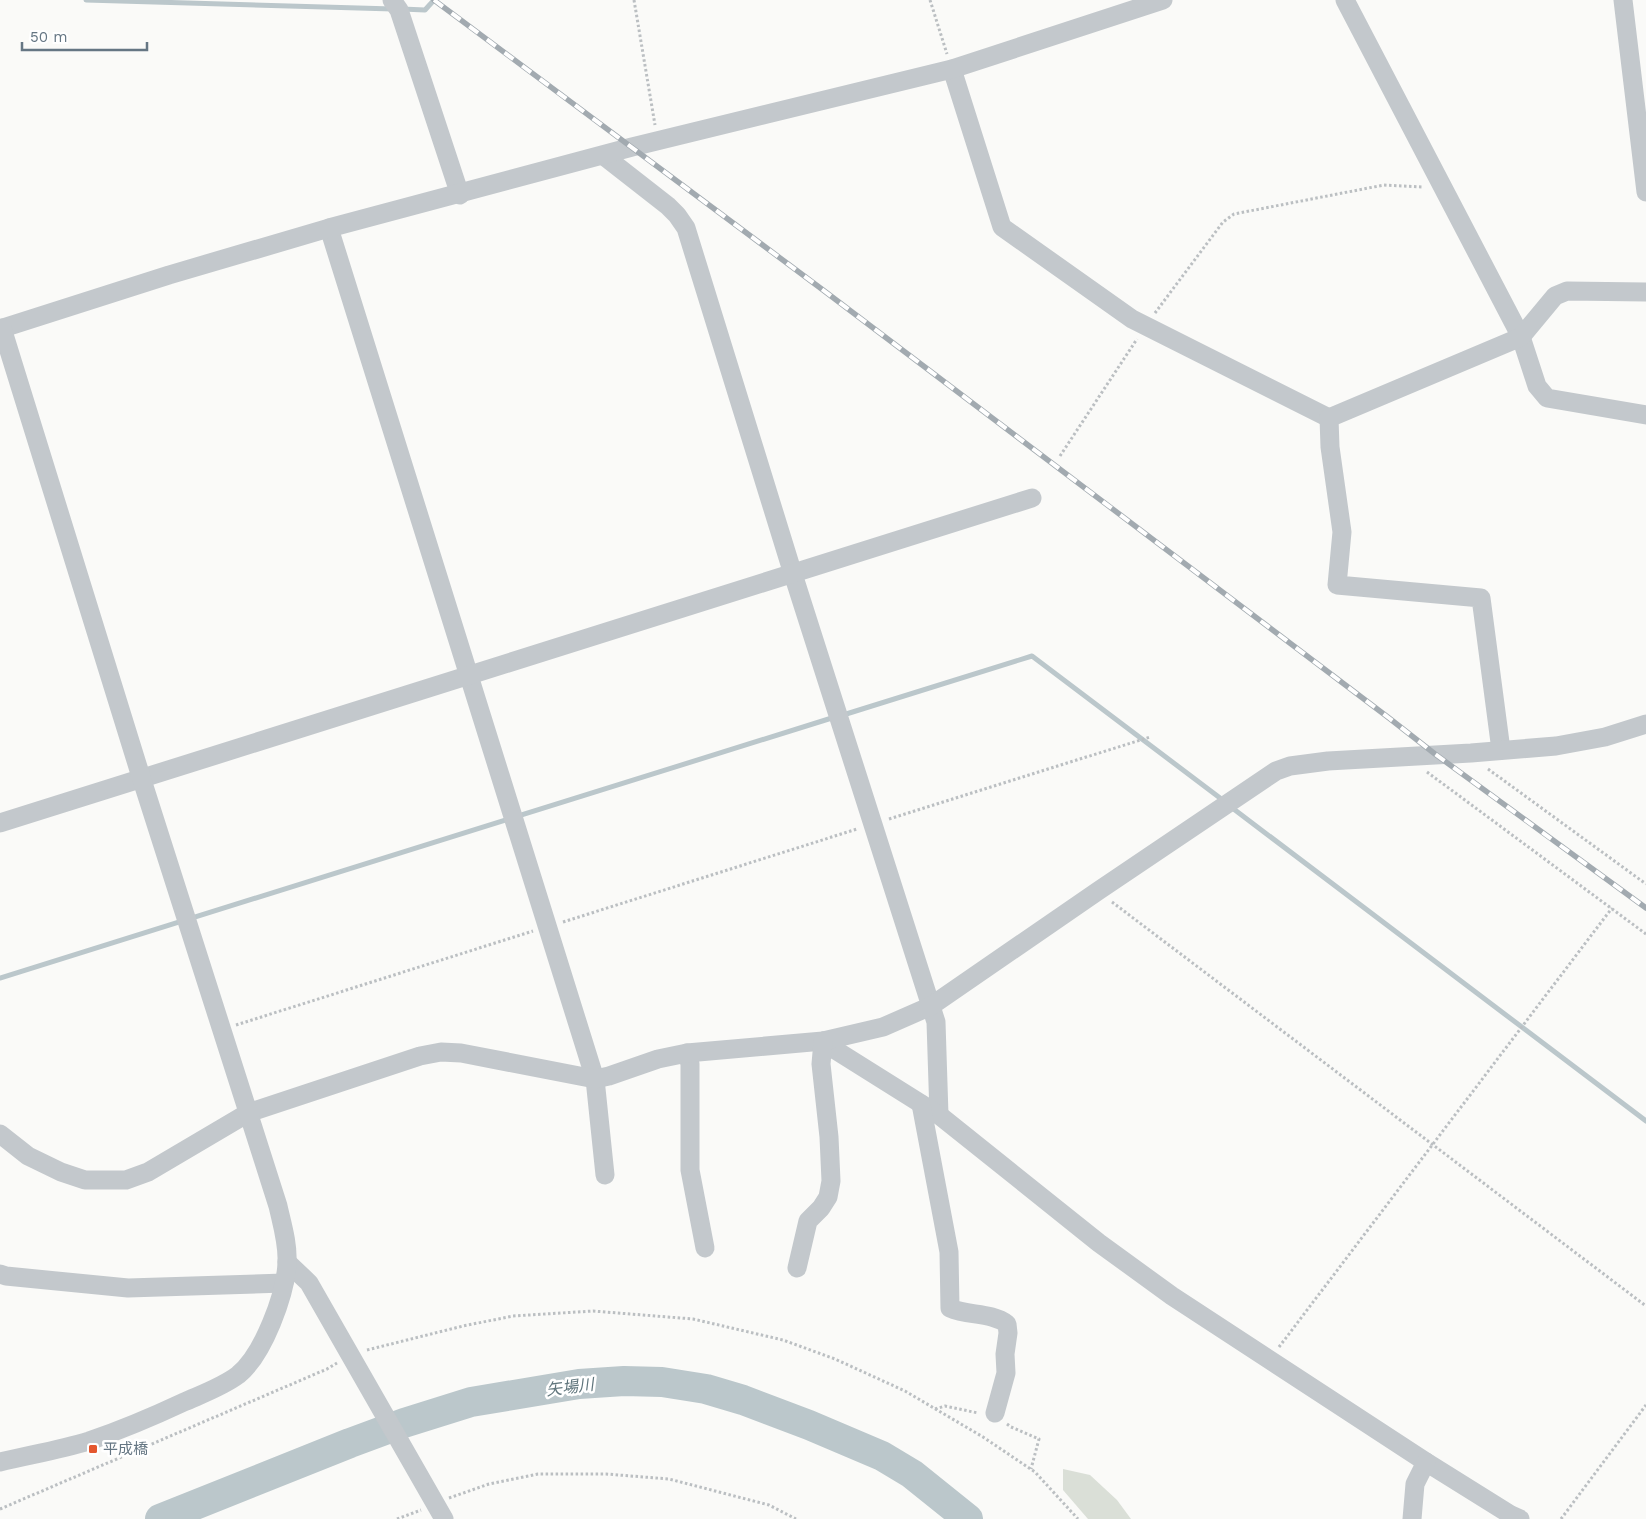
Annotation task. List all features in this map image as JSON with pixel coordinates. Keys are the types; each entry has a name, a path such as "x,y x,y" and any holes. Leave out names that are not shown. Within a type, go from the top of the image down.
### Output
{"street":[{"path":"392,0 398,10 460,194"},
{"path":"0,1462 87,1441 140,1422 219,1387 238,1374 255,1355 270,1326 284,1283 287,1262 284,1231 278,1206 142,780 1,328 169,275 329,228 632,148 952,69 1163,0"},
{"path":"1345,0 1522,337 1538,386 1547,398 1646,414"},
{"path":"1623,0 1646,192"},
{"path":"952,69 1002,227 1132,319 1328,418 1522,337 1555,296 1567,291 1646,292"},
{"path":"604,156 668,206 686,228 793,574 932,1006 936,1022 939,1115"},
{"path":"329,228 467,675 595,1079 605,1175"},
{"path":"1328,418 1330,447 1342,532 1337,585 1481,598 1501,750"},
{"path":"0,824 1032,498"},
{"path":"0,1134 28,1156 61,1172 85,1180 126,1180 148,1172 248,1113 420,1056 441,1052 461,1053 595,1079 610,1076 658,1059 687,1053 823,1041 883,1027 932,1006 1276,770 1309,762 1466,753 1566,744 1605,737 1646,724"},
{"path":"823,1041 837,1052 939,1115 1099,1243 1172,1296 1426,1462 1520,1519"},
{"path":"797,1268 808,1221 828,1198 831,1181 829,1137 821,1064 823,1041"},
{"path":"687,1053 690,1064 690,1170 705,1248"},
{"path":"921,1104 949,1252 950,1308 958,1312 999,1318 1008,1324 1005,1354 1006,1373 995,1413"},
{"path":"287,1262 309,1283 348,1363 439,1497 444,1519"},
{"path":"0,1274 128,1288 284,1283"},
{"path":"1412,1519 1414,1484 1426,1462"}],"path":[{"path":"634,0 658,142"},
{"path":"930,0 952,69"},
{"path":"1060,456 1146,326 1223,222 1234,214 1384,185 1443,188"},
{"path":"221,1029 1150,737"},
{"path":"1466,753 1646,884"},
{"path":"1415,756 1416,764 1646,934"},
{"path":"1098,891 1646,1306"},
{"path":"1270,1359 1612,908"},
{"path":"375,1347 513,1316 594,1311 692,1319 783,1340 835,1358 905,1391 983,1437 1031,1469 1078,1519"},
{"path":"0,1509 318,1373 348,1363"},
{"path":"1561,1519 1646,1406"},
{"path":"1031,1469 1039,1439"},
{"path":"439,1497 488,1484 538,1474 606,1474 669,1479 769,1505 796,1519"},
{"path":"397,1519 418,1511"}],"shaded area":[{"path":"1063,1469 1090,1475 1117,1500 1131,1519 1088,1519 1063,1490"}],"waterway":[{"path":"86,0 393,9"},
{"path":"402,9 425,10 434,0"},
{"path":"843,715 1032,656 1224,801"},
{"path":"0,978 835,717"},
{"path":"1231,807 1646,1121"},
{"name":"矢場川","path":"160,1519 350,1443 404,1423 471,1402 579,1384 624,1381 662,1382 706,1389 743,1400 809,1425 882,1456 912,1474 968,1519"}],"railway":[{"path":"434,0 823,290 1435,754 1646,908"}],"place":[{"name":"平成橋","path":"93,1449"}]}
